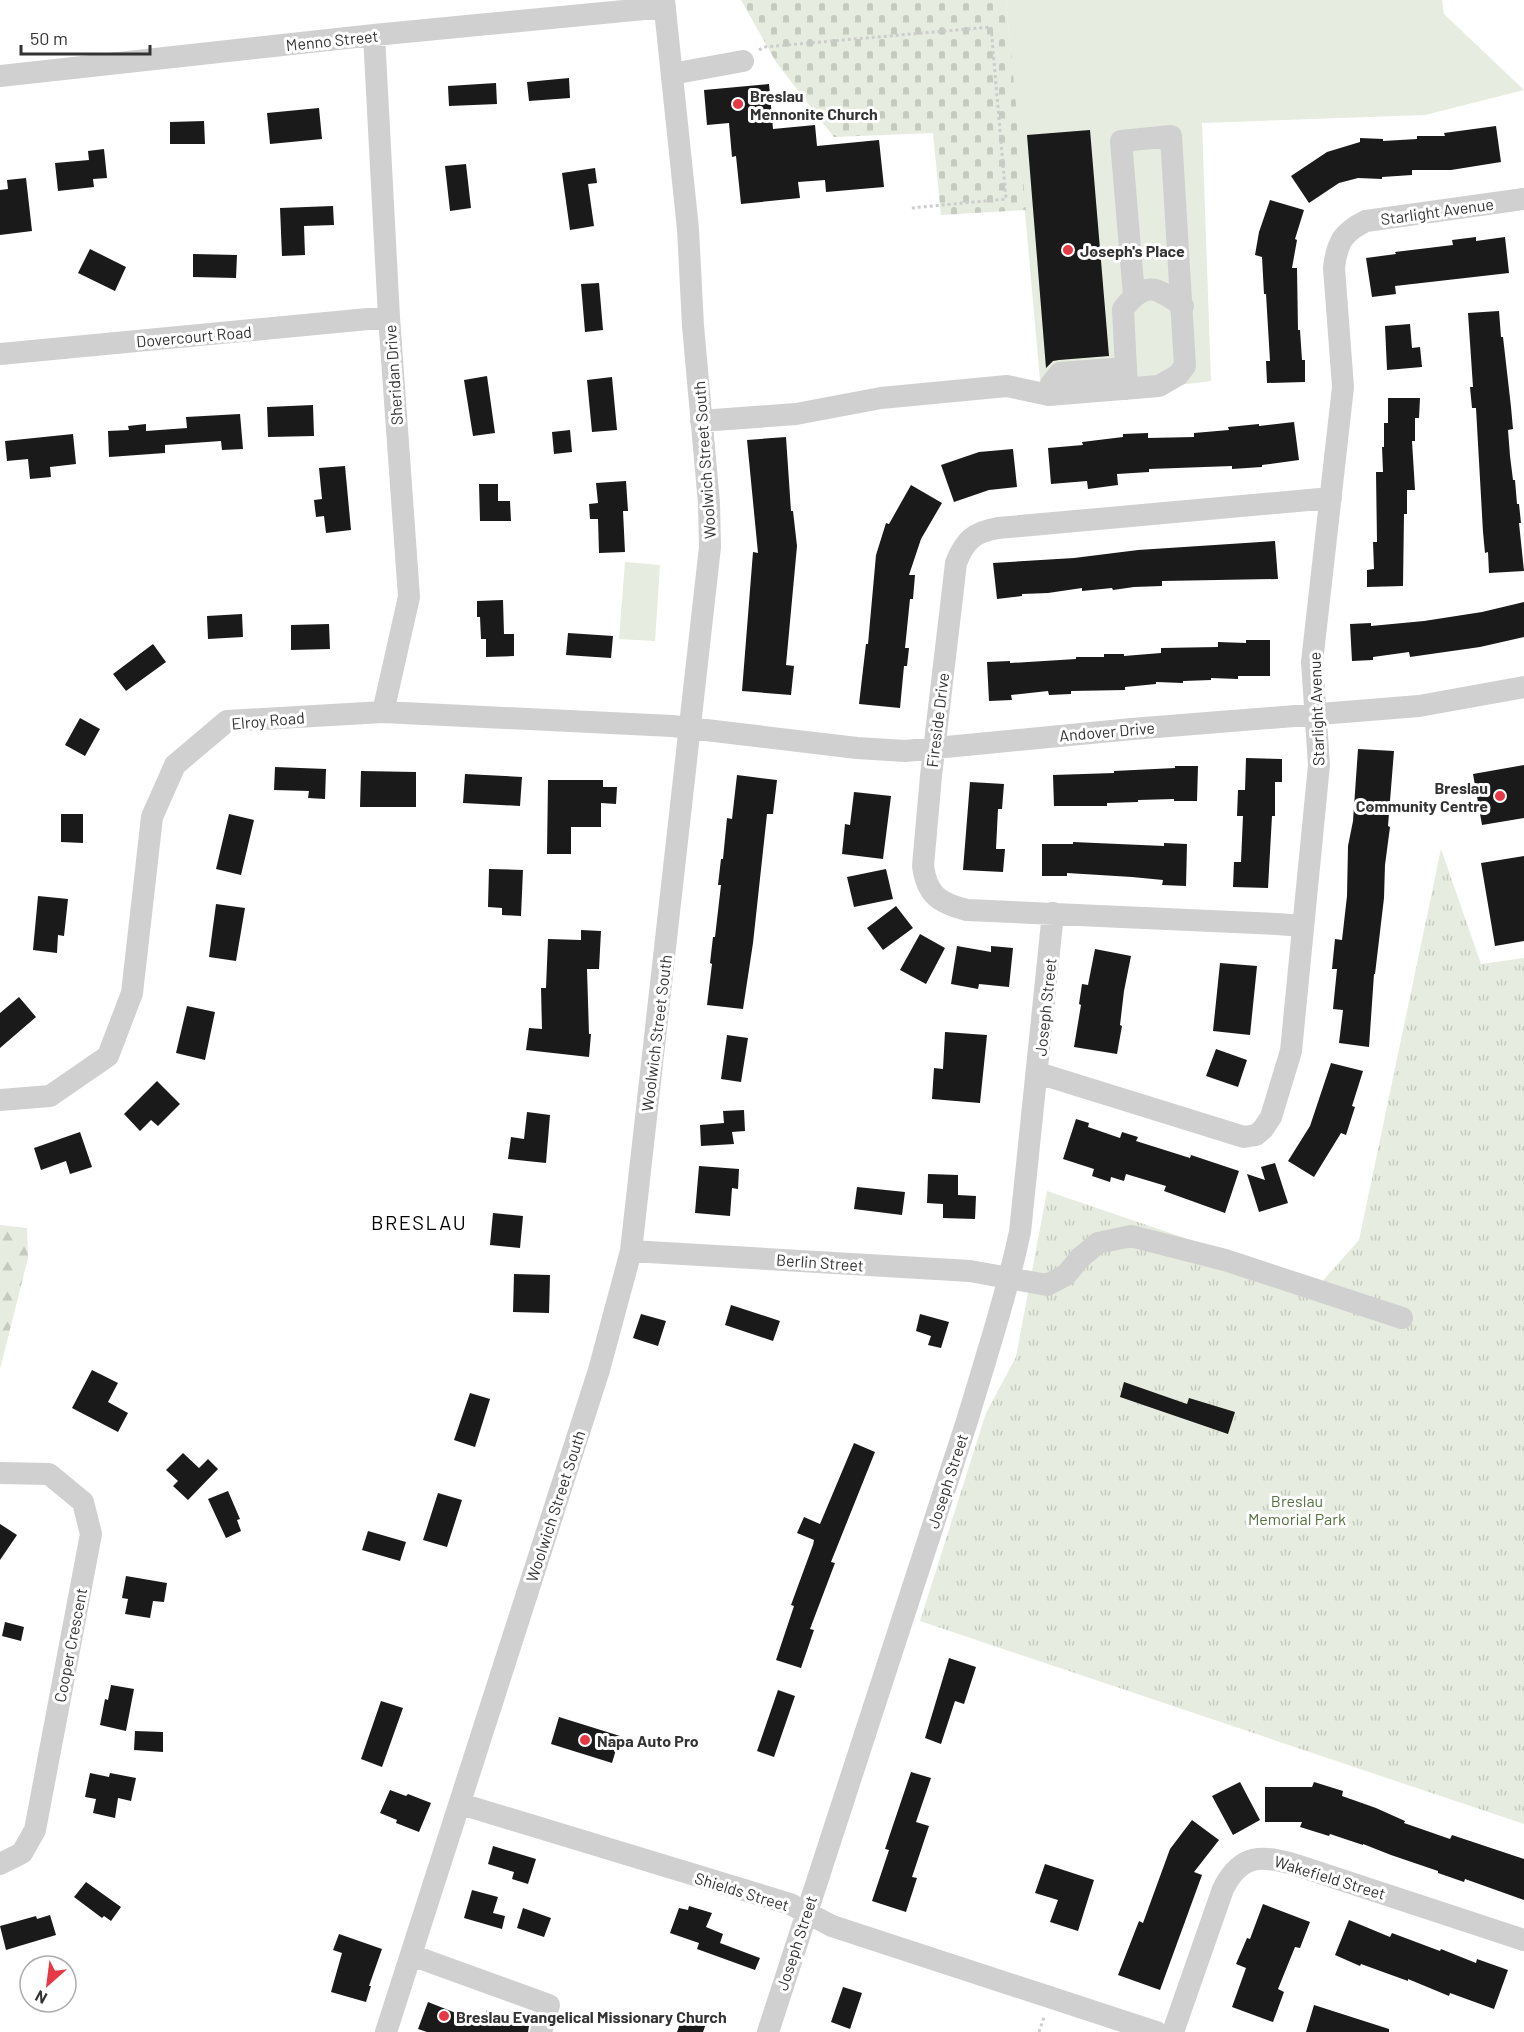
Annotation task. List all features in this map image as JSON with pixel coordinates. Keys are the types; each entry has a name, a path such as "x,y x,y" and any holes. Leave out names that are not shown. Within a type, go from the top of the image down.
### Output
{"street":[{"name":"Menno Street","path":"0,76 665,3"},
{"name":"Woolwich Street South","path":"386,2032 461,1804 598,1370 631,1251 710,547 688,229 665,3"},
{"name":"Sheridan Drive","path":"374,35 388,317 409,597 383,712"},
{"path":"672,74 744,61"},
{"path":"701,420 796,414 881,398 1007,386 1049,395 1127,378 1159,386 1178,375 1185,366 1171,136 1120,141 1134,296"},
{"name":"Starlight Avenue","path":"1038,1073 1244,1137 1256,1135 1271,1117 1291,1051 1319,765 1312,662 1344,387 1334,268 1336,252 1340,241 1348,232 1366,221 1524,199"},
{"path":"1127,378 1123,309 1142,290 1160,291 1183,306"},
{"name":"Dovercourt Road","path":"0,354 388,317"},
{"name":"Fireside Drive","path":"1303,926 967,910 940,902 931,892 925,879 923,866 934,747 956,563 973,536 998,528 1331,498"},
{"name":"Andover Drive","path":"690,728 857,748 905,751 1419,706 1524,687"},
{"name":"Elroy Road","path":"0,1100 50,1096 108,1056 132,993 152,817 175,765 227,722 383,712 690,728"},
{"name":"Joseph Street","path":"768,2032 967,1420 1009,1278 1020,1232 1053,913"},
{"name":"Berlin Street","path":"631,1251 970,1271 1047,1285 1066,1275 1080,1258 1098,1243 1131,1236 1225,1260 1402,1318"},
{"name":"Cooper Crescent","path":"0,1473 49,1474 83,1502 91,1534 35,1830 22,1852 0,1864"},
{"name":"Shields Street","path":"461,1804 790,1904 832,1926 1156,2032"},
{"name":"Wakefield Street","path":"1173,2032 1223,1889 1234,1872 1241,1866 1259,1858 1271,1858 1296,1865 1524,1940"},
{"path":"411,1955 549,2005 541,2032"}],"path":[{"path":"744,61 764,47 991,27 1006,199 911,208"},
{"path":"1039,2032 1046,2012"}],"green space":[{"path":"741,0 1006,0 1026,210 941,215 933,133 834,137 776,62"},
{"path":"1006,0 1442,0 1444,14 1524,90 1425,115 1202,123 1211,381 1042,402"},
{"path":"625,562 660,565 655,641 619,639"},
{"name":"Breslau Memorial Park","path":"1441,849 1481,964 1524,958 1524,1824 920,1621 986,1413 1016,1357 1047,1191 1320,1284 1359,1240"},
{"path":"0,1225 27,1228 28,1258 0,1369"}],"building":[{"path":"569,78 570,98 529,101 527,82"},
{"path":"496,83 497,104 449,106 448,86"},
{"path":"769,84 773,129 815,125 817,146 879,140 884,187 826,192 825,180 798,182 800,198 741,204 736,156 732,157 729,123 707,125 704,90"},
{"path":"319,108 322,139 270,144 267,113"},
{"path":"204,121 205,144 170,144 170,122"},
{"path":"1496,126 1501,162 1451,170 1412,170 1412,175 1382,177 1382,179 1358,178 1339,183 1309,203 1291,176 1327,152 1360,142 1360,138 1383,139 1383,141 1417,139 1417,136 1445,136 1444,133"},
{"name":"Joseph's Place","path":"1090,130 1109,356 1053,361 1046,368 1027,135"},
{"path":"104,149 107,178 93,179 94,187 58,191 55,163 89,160 88,151"},
{"path":"466,164 471,208 450,211 445,166"},
{"path":"595,168 597,183 588,184 594,226 570,230 562,173"},
{"path":"26,178 32,231 0,235 0,190 8,189 7,180"},
{"path":"1270,200 1304,210 1295,239 1297,240 1292,268 1297,268 1298,330 1300,330 1302,360 1305,360 1305,382 1267,383 1266,361 1270,361 1266,294 1264,294 1262,257 1255,255 1259,232"},
{"path":"333,206 334,225 304,226 305,255 282,256 280,208"},
{"path":"1476,237 1476,241 1505,237 1509,273 1395,286 1396,294 1372,297 1366,258 1453,245 1452,240"},
{"path":"90,249 126,267 115,291 78,273"},
{"path":"193,254 237,255 236,278 193,277"},
{"path":"599,283 603,330 585,332 581,284"},
{"path":"1499,311 1513,429 1508,430 1510,456 1517,504 1519,504 1524,571 1489,573 1488,552 1485,553 1483,532 1476,408 1472,408 1470,387 1473,387 1468,313"},
{"path":"1410,324 1412,348 1420,347 1422,367 1387,370 1385,326"},
{"path":"487,376 495,433 473,436 464,380"},
{"path":"612,377 617,430 592,432 587,380"},
{"path":"1388,398 1420,398 1419,418 1415,418 1415,441 1412,441 1415,490 1407,490 1407,514 1404,514 1403,586 1367,587 1367,570 1374,569 1373,542 1377,542 1376,472 1383,472 1382,447 1384,447 1384,423 1388,423"},
{"path":"313,405 314,436 268,437 267,407"},
{"path":"240,414 243,449 222,450 221,441 165,445 165,453 109,457 108,431 129,430 128,426 146,424 146,431 187,428 186,417"},
{"path":"1294,422 1299,460 1262,465 1262,467 1232,469 1232,466 1149,469 1149,472 1117,474 1118,485 1088,489 1087,481 1051,484 1048,448 1083,445 1082,442 1123,437 1123,434 1148,433 1148,438 1194,437 1194,433 1229,430 1228,427"},
{"path":"570,430 572,452 554,454 552,432"},
{"path":"73,434 76,464 50,467 51,477 30,479 28,459 7,461 5,441"},
{"path":"786,437 791,511 793,511 797,546 786,665 794,666 791,695 742,691 753,552 758,553 747,440"},
{"path":"1013,449 1017,487 989,490 954,502 941,465 979,452"},
{"path":"345,466 351,530 326,533 324,516 316,517 314,500 322,499 319,468"},
{"path":"626,481 628,511 623,511 625,552 599,553 598,519 590,519 589,504 598,503 596,483"},
{"path":"479,484 498,484 498,501 510,501 511,521 480,521"},
{"path":"911,485 942,503 921,539 909,575 915,575 913,599 910,599 905,648 909,648 907,666 904,666 900,708 859,704 866,644 868,644 876,555 886,523 889,524"},
{"path":"1275,541 1278,579 1162,581 1162,586 1082,591 1082,588 997,599 993,563"},
{"path":"503,600 504,634 514,634 514,656 486,657 486,639 481,639 477,601"},
{"path":"1524,602 1524,637 1480,647 1410,657 1409,652 1373,657 1373,660 1352,661 1350,624 1371,623 1371,626 1424,621 1482,612"},
{"path":"242,614 243,637 208,639 207,616"},
{"path":"329,624 330,649 291,650 291,625"},
{"path":"568,633 613,636 611,658 566,655"},
{"path":"1246,640 1270,640 1270,676 1238,676 1238,679 1211,678 1211,680 1183,681 1183,683 1156,682 1156,684 1125,687 1125,690 1071,691 1071,694 1049,695 1048,691 1011,695 1012,700 989,701 987,662 1010,661 1010,663 1104,657 1104,654 1124,654 1124,656 1161,653 1161,648 1218,647 1218,642 1246,643"},
{"path":"153,644 166,662 126,691 113,674"},
{"path":"80,718 100,729 85,756 65,745"},
{"path":"1358,749 1394,751 1388,826 1390,827 1374,974 1369,1047 1339,1043 1343,1010 1333,1009 1337,969 1332,969 1335,939 1342,940 1347,896 1348,846 1353,821"},
{"path":"1246,758 1282,759 1282,782 1275,782 1275,816 1272,816 1268,888 1233,887 1234,862 1241,862 1243,816 1237,816 1238,790 1245,790"},
{"name":"Breslau Community Centre","path":"1524,765 1524,818 1482,825 1473,774"},
{"path":"1175,766 1198,766 1197,801 1138,800 1138,802 1107,803 1107,806 1054,806 1053,775 1114,773 1114,771 1175,768"},
{"path":"275,767 326,769 325,799 308,798 309,791 274,790"},
{"path":"361,771 416,772 416,807 360,807"},
{"path":"465,774 522,777 520,806 463,803"},
{"path":"737,775 777,780 773,814 767,814 753,943 743,1009 707,1005 713,937 715,937 721,885 718,885 721,859 723,859 727,818 732,819"},
{"path":"548,780 603,780 603,787 617,787 616,804 601,803 601,827 571,827 571,854 547,854"},
{"path":"970,782 1004,784 1002,809 998,809 996,849 1005,849 1003,872 963,870"},
{"path":"854,792 891,796 883,859 842,854 845,824 850,825"},
{"path":"61,814 83,814 83,843 61,842"},
{"path":"229,814 254,820 241,875 216,869"},
{"path":"1073,842 1164,846 1164,843 1187,844 1186,886 1162,885 1163,880 1132,877 1067,873 1067,876 1042,876 1042,844 1073,844"},
{"path":"1524,856 1524,941 1495,946 1481,863"},
{"path":"489,869 523,870 521,916 502,915 502,908 488,907"},
{"path":"886,869 893,899 854,907 847,877"},
{"path":"38,896 68,899 64,936 58,935 57,953 33,950"},
{"path":"216,904 245,908 236,961 209,957"},
{"path":"896,906 913,928 883,950 867,928"},
{"path":"581,930 601,931 599,969 587,969 589,1034 591,1034 589,1057 526,1050 529,1028 542,1029 541,988 546,988 548,939 581,940"},
{"path":"920,934 945,948 926,984 900,970"},
{"path":"957,946 991,952 991,946 1013,948 1009,987 979,984 978,989 951,984"},
{"path":"1095,949 1131,956 1124,991 1120,1025 1122,1026 1117,1054 1074,1047 1082,984 1088,985"},
{"path":"1220,963 1257,966 1250,1035 1213,1031"},
{"path":"19,997 36,1017 0,1048 0,1013"},
{"path":"187,1006 215,1012 205,1060 176,1053"},
{"path":"945,1032 987,1035 980,1103 932,1099 934,1068 943,1069"},
{"path":"727,1035 748,1038 741,1082 721,1079"},
{"path":"1216,1049 1247,1060 1238,1087 1206,1076"},
{"path":"1331,1063 1363,1071 1346,1135 1341,1133 1314,1177 1288,1161 1310,1126"},
{"path":"157,1081 180,1104 158,1126 151,1120 140,1131 124,1114"},
{"path":"744,1110 745,1131 732,1132 734,1144 701,1146 700,1125 724,1123 723,1111"},
{"path":"527,1112 550,1115 546,1163 508,1159 511,1137 524,1139"},
{"path":"1076,1119 1089,1123 1088,1127 1120,1138 1122,1132 1138,1137 1136,1141 1190,1158 1191,1155 1239,1171 1225,1213 1164,1191 1166,1186 1126,1174 1124,1181 1111,1177 1110,1182 1092,1176 1094,1169 1063,1159"},
{"path":"80,1132 92,1167 70,1174 66,1161 41,1170 34,1148"},
{"path":"1275,1163 1288,1203 1259,1212 1247,1174 1265,1180 1261,1167"},
{"path":"699,1166 739,1169 738,1189 732,1188 730,1216 695,1213"},
{"path":"928,1174 958,1175 958,1195 976,1196 975,1219 943,1218 943,1204 927,1203"},
{"path":"857,1187 905,1192 902,1215 854,1209"},
{"path":"493,1213 523,1216 520,1248 490,1245"},
{"path":"514,1274 550,1275 549,1313 513,1312"},
{"path":"731,1305 780,1321 773,1341 725,1325"},
{"path":"641,1314 666,1321 658,1346 633,1338"},
{"path":"920,1314 949,1322 941,1348 928,1345 931,1336 916,1331"},
{"path":"92,1370 118,1383 108,1402 128,1413 118,1432 72,1408"},
{"path":"1124,1382 1187,1404 1189,1398 1235,1412 1228,1434 1120,1397"},
{"path":"470,1393 490,1399 475,1447 454,1440"},
{"path":"854,1443 875,1452 831,1562 835,1563 810,1629 814,1630 801,1668 776,1660 794,1606 791,1605 814,1540 797,1533 804,1517 820,1524"},
{"path":"183,1453 199,1468 208,1459 218,1469 188,1500 173,1486 178,1481 166,1470"},
{"path":"228,1491 240,1519 237,1520 241,1531 226,1538 208,1499"},
{"path":"438,1493 462,1500 447,1547 423,1540"},
{"path":"0,1524 17,1535 0,1560"},
{"path":"368,1531 406,1542 400,1561 362,1550"},
{"path":"126,1576 167,1583 164,1602 153,1601 150,1618 125,1614 128,1599 122,1598"},
{"path":"5,1622 24,1627 21,1641 2,1636"},
{"path":"949,1658 976,1667 964,1704 955,1701 941,1744 925,1738"},
{"path":"111,1685 134,1689 126,1731 100,1725 105,1699 108,1700"},
{"path":"778,1690 795,1696 774,1757 757,1751"},
{"path":"381,1701 403,1708 382,1767 361,1759"},
{"name":"Napa Auto Pro","path":"559,1717 620,1736 612,1763 551,1744"},
{"path":"135,1731 163,1732 163,1752 134,1750"},
{"path":"911,1772 931,1778 916,1822 929,1826 912,1877 917,1878 906,1912 872,1901 889,1850 885,1849"},
{"path":"90,1773 109,1777 110,1773 136,1778 131,1801 118,1798 115,1818 93,1813 96,1799 85,1797"},
{"path":"1240,1782 1260,1820 1233,1835 1212,1796"},
{"path":"1314,1782 1343,1791 1342,1796 1376,1808 1405,1821 1404,1823 1450,1839 1452,1835 1524,1859 1524,1900 1465,1879 1464,1882 1438,1873 1438,1871 1363,1844 1300,1827 1302,1822 1265,1822 1265,1787 1312,1787"},
{"path":"390,1790 431,1803 419,1832 396,1823 397,1820 380,1813"},
{"path":"1192,1820 1219,1840 1194,1872 1202,1875 1160,1990 1118,1975 1139,1921 1143,1923 1170,1849"},
{"path":"493,1846 536,1859 528,1884 512,1879 514,1872 488,1864"},
{"path":"1045,1864 1094,1880 1078,1931 1050,1922 1058,1900 1035,1893"},
{"path":"86,1882 121,1907 111,1921 104,1916 102,1918 74,1897"},
{"path":"472,1890 498,1897 493,1913 505,1916 502,1929 464,1918"},
{"path":"1263,1904 1310,1922 1300,1948 1295,1947 1278,1989 1284,1992 1273,2022 1232,2007 1246,1968 1236,1964 1247,1938 1250,1939"},
{"path":"689,1906 712,1913 706,1927 723,1934 720,1943 760,1958 755,1970 697,1949 699,1943 670,1933 679,1908 688,1910"},
{"path":"523,1908 551,1918 544,1937 517,1928"},
{"path":"50,1915 56,1935 6,1950 0,1926 36,1916 37,1919"},
{"path":"1349,1920 1390,1937 1392,1933 1476,1963 1477,1959 1508,1970 1494,2009 1450,1993 1449,1996 1408,1979 1408,1981 1361,1964 1360,1966 1335,1955"},
{"path":"339,1934 382,1949 366,2002 331,1992 342,1953 333,1950"},
{"path":"843,1987 862,1993 850,2029 831,2022"},
{"name":"Breslau Evangelical Missionary Church","path":"428,2002 481,2023 487,2010 529,2026 528,2032 427,2032 418,2029"},
{"path":"1314,2005 1389,2029 1389,2032 1306,2032"},
{"path":"684,2013 707,2021 703,2032 677,2032"}],"place":[{"name":"Breslau Mennonite Church","path":"738,104"},
{"name":"Joseph's Place","path":"1068,250"},
{"name":"Breslau Community Centre","path":"1500,796"},
{"name":"Napa Auto Pro","path":"585,1740"},
{"name":"Breslau Evangelical Missionary Church","path":"444,2016"}],"district":[{"name":"BRESLAU","path":"419,1222"}]}
